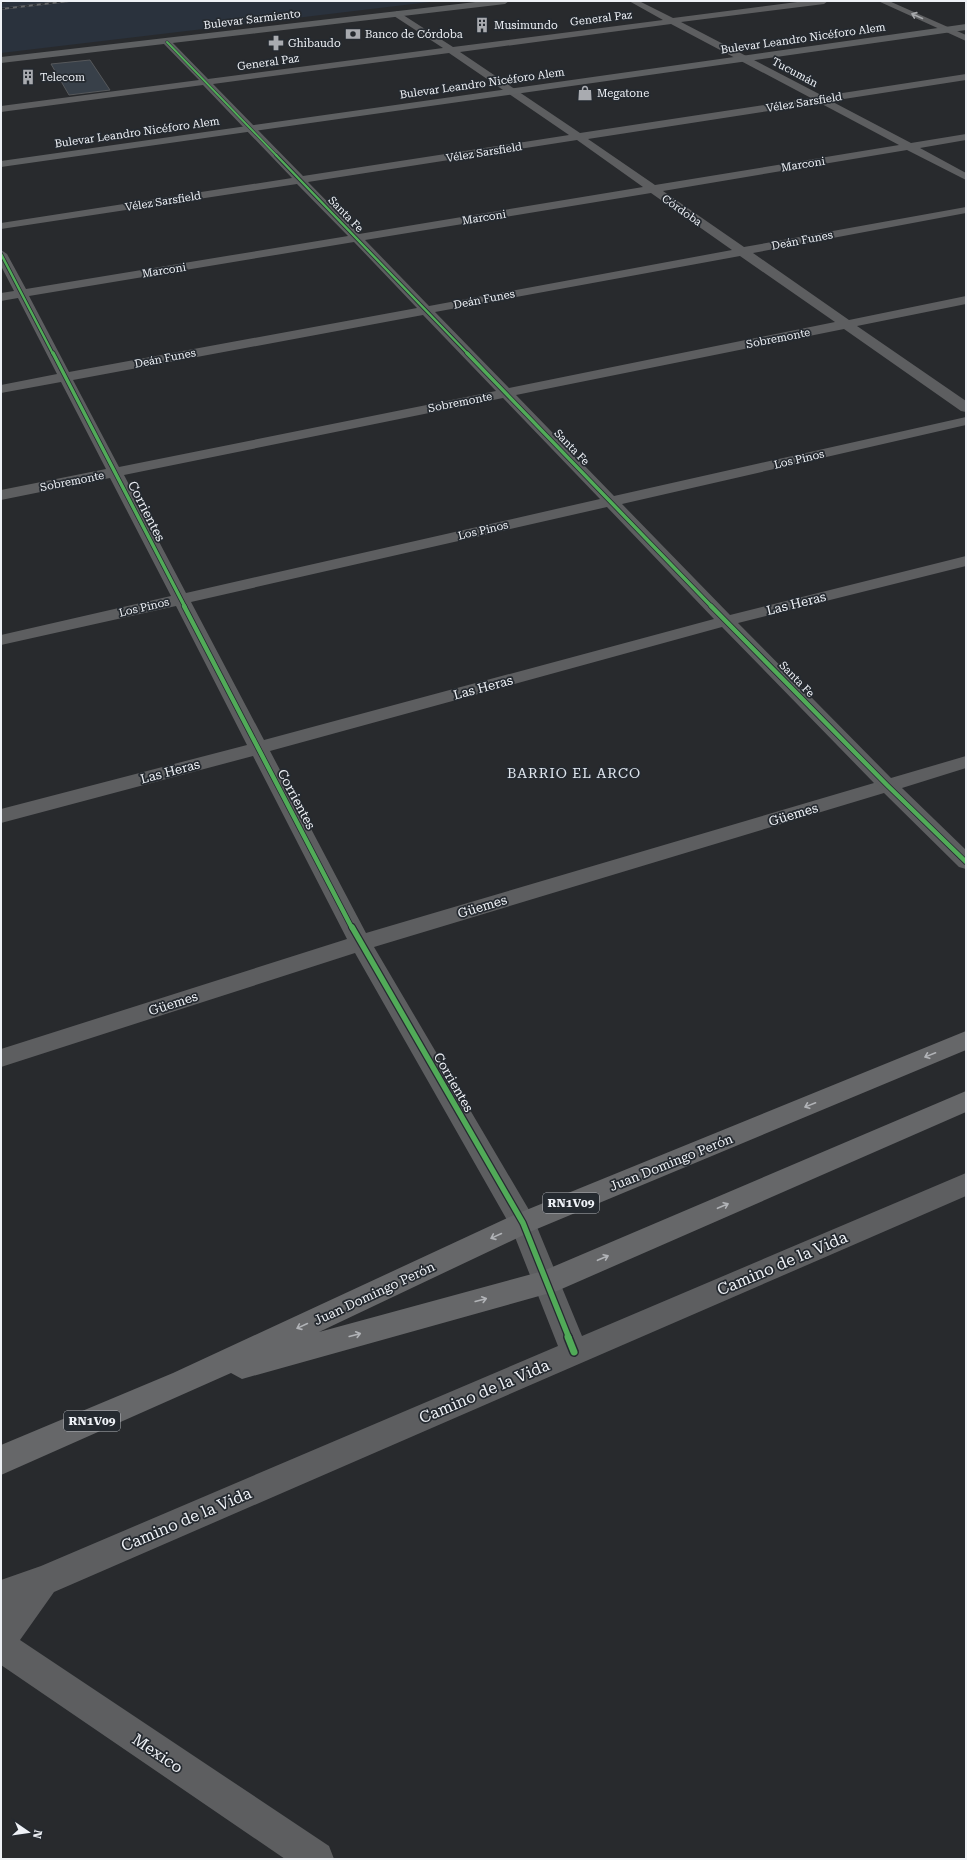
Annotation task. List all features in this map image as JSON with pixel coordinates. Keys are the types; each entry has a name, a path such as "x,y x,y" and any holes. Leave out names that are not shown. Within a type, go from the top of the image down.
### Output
{"main road":[{"name":"Juan Domingo Perón","path":"1,1460 183,1382 524,1223 966,1040"},
{"name":"Juan Domingo Perón","path":"183,1382 547,1282 966,1101"}],"street":[{"name":"Bulevar Sarmiento","path":"1,60 167,42 505,1"},
{"name":"Tucumán","path":"633,1 671,22 744,58 966,177"},
{"name":"General Paz","path":"1,109 824,1"},
{"path":"882,1 966,38"},
{"name":"Córdoba","path":"397,14 513,91 966,408"},
{"name":"Bulevar Leandro Nicéforo Alem","path":"1,164 966,27"},
{"name":"Santa Fe","path":"167,42 249,129 726,621 887,786 966,862"},
{"name":"Vélez Sarsfield","path":"1,226 966,77"},
{"name":"Marconi","path":"1,297 966,137"},
{"name":"Deán Funes","path":"1,389 966,210"},
{"name":"Corrientes","path":"1,254 360,943 524,1223 574,1352"},
{"name":"Sobremonte","path":"1,495 966,300"},
{"name":"Los Pinos","path":"1,640 966,421"},
{"name":"Las Heras","path":"1,816 726,621 966,561"},
{"name":"Güemes","path":"1,1058 360,943 966,762"},
{"name":"Camino de la Vida","path":"1,1596 44,1581 966,1184"},
{"path":"1,1639 44,1581"},
{"name":"Mexico","path":"1,1646 316,1859"}],"shaded area":[{"path":"9,1 438,1 1,53 1,4"}],"building":[{"path":"90,60 110,90 69,95 51,64"}],"railway":[{"path":"1,9 69,1"}],"cycle path":[{"path":"167,42 726,621 887,785 966,862"},
{"path":"1,254 360,943 523,1223 574,1352"}],"place":[{"name":"Musimundo","path":"482,25"},
{"name":"Banco de Córdoba","path":"353,34"},
{"name":"Ghibaudo","path":"276,43"},
{"name":"Telecom","path":"28,77"},
{"name":"Megatone","path":"585,93"}],"district":[{"name":"BARRIO EL ARCO","path":"574,773"}]}
